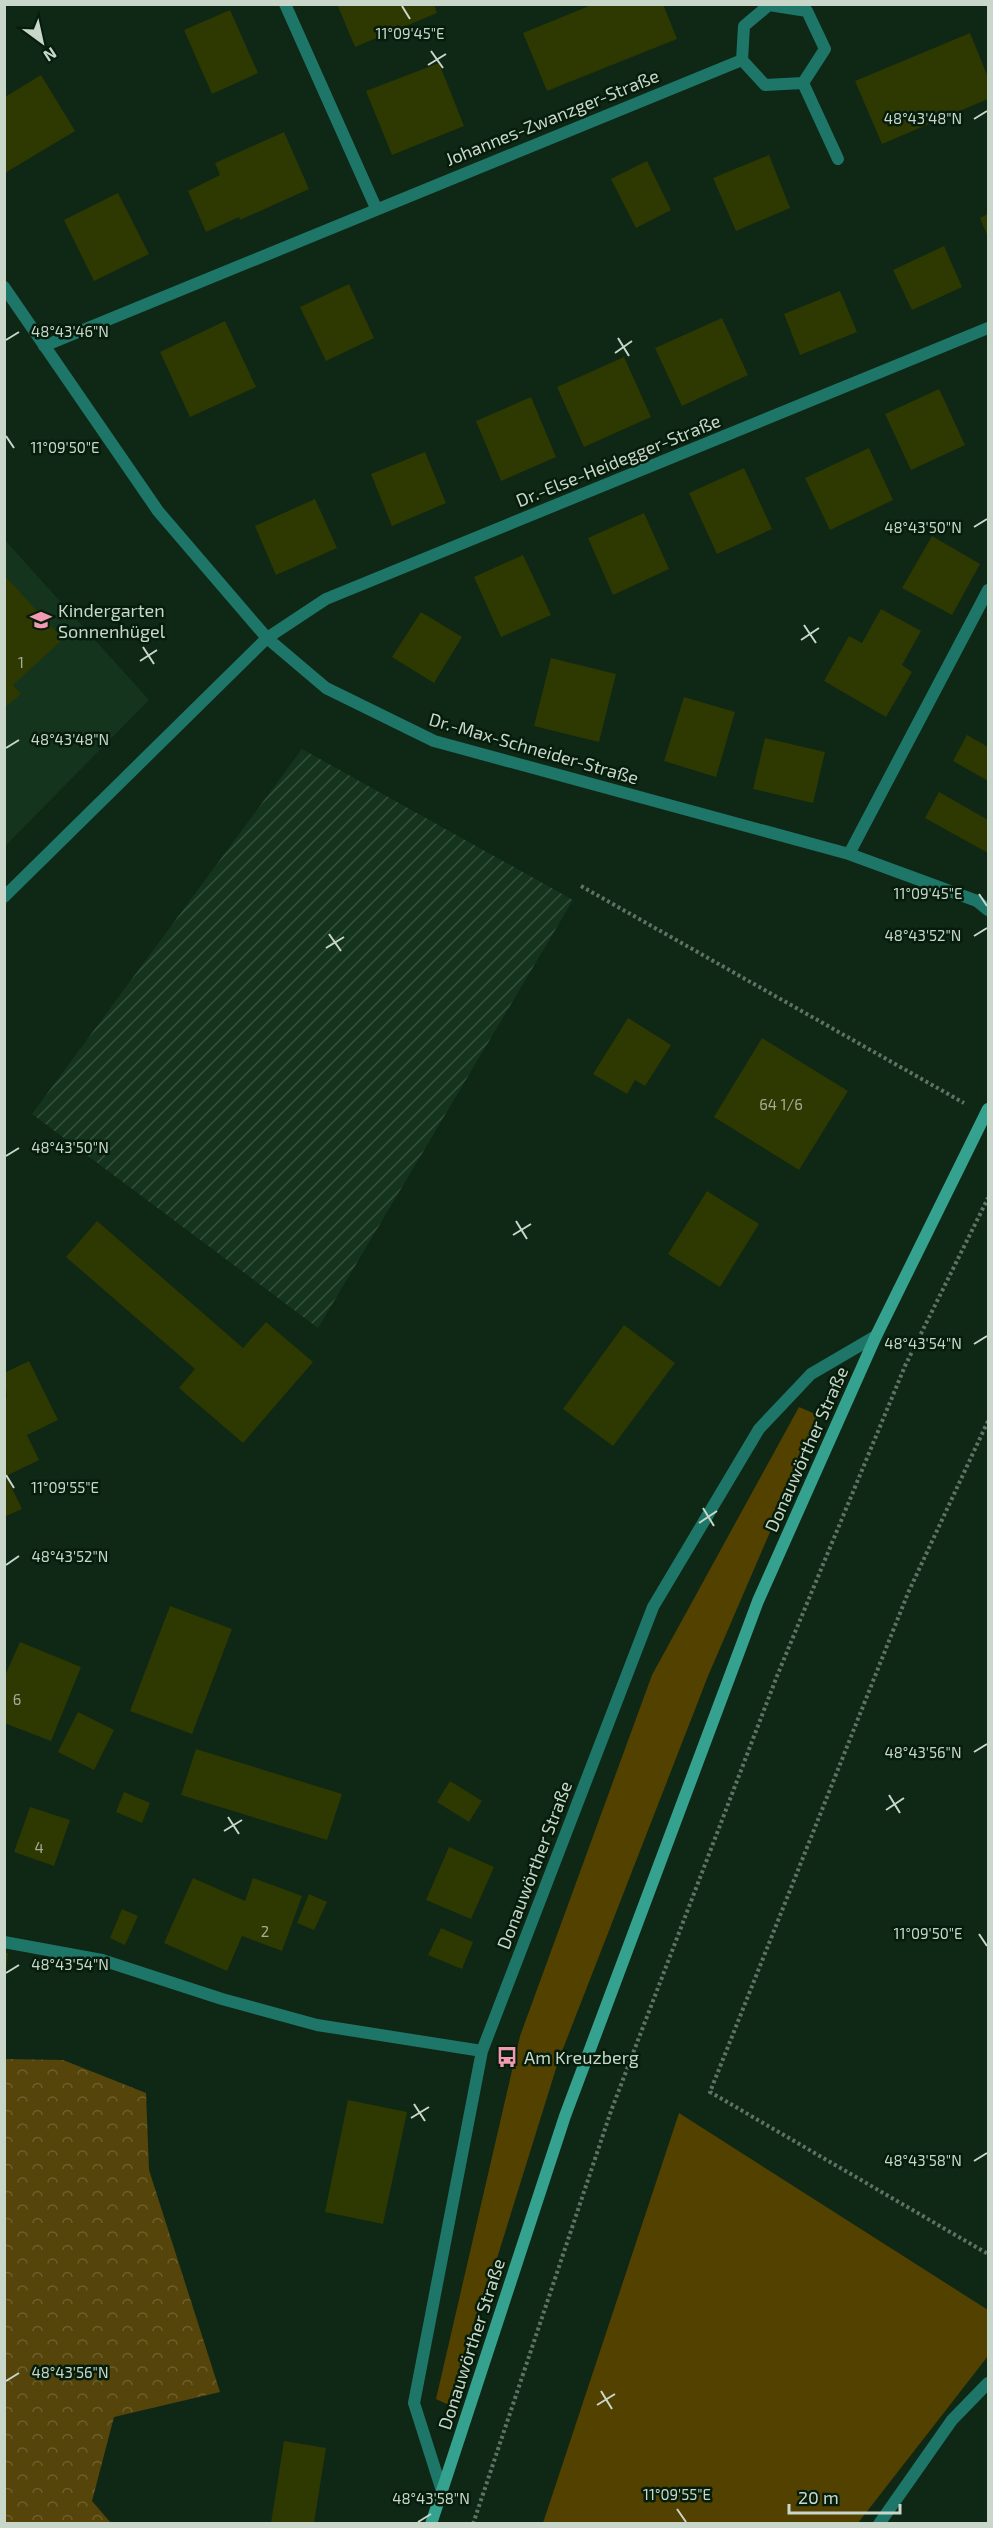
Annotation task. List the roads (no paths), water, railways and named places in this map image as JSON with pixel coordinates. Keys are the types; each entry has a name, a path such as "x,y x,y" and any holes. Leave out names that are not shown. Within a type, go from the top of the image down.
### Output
{"main road":[{"name":"Donauwörther Straße","path":"431,2523 565,2116 758,1601 876,1336 987,1112"}],"street":[{"path":"285,4 376,208"},
{"path":"769,4 807,11 825,49 803,83 765,85 742,60 744,26 769,4"},
{"name":"Johannes-Zwanzger-Straße","path":"44,346 376,208 742,60"},
{"path":"803,83 838,159"},
{"name":"Dr.-Max-Schneider-Straße","path":"4,287 158,511 267,638 326,688 434,741 849,855 977,901 988,910"},
{"name":"Dr.-Else-Heidegger-Straße","path":"4,897 267,638 326,599 988,328"},
{"path":"849,855 988,590"},
{"name":"Donauwörther Straße","path":"442,2492 414,2403 482,2051 653,1607 759,1429 810,1374 876,1336"},
{"path":"4,1942 102,1960 222,1999 317,2025 482,2051"},
{"path":"879,2523 952,2420 988,2383"}],"place":[{"name":"Kindergarten Sonnenhügel","path":"41,620"},
{"name":"Am Kreuzberg","path":"507,2057"}]}
